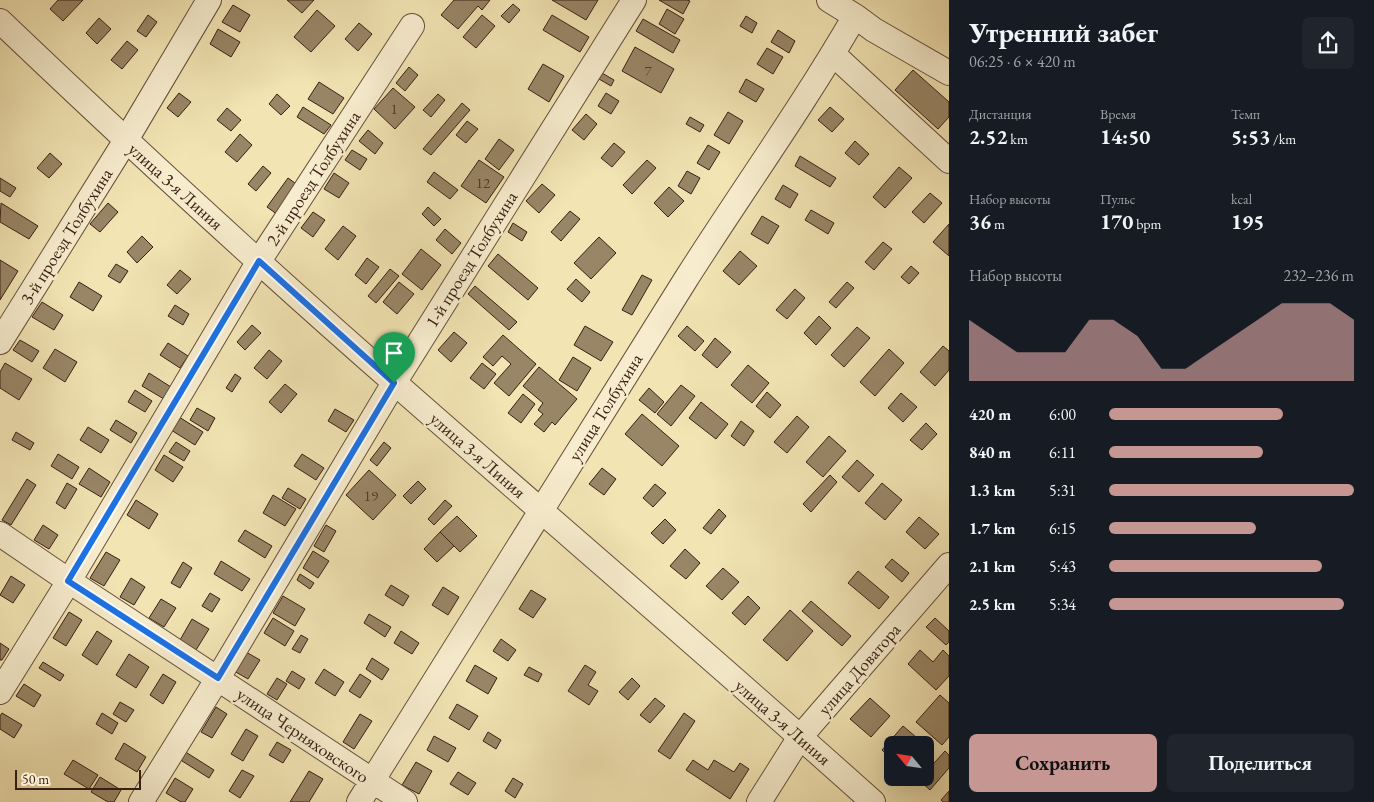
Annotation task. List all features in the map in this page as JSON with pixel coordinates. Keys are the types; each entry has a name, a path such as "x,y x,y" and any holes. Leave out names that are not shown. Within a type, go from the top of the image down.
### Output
{"street":[{"name":"3-й проезд Толбухина","path":"0,342 126,140 209,0"},
{"name":"1-й проезд Толбухина","path":"141,802 218,678 394,383 634,0"},
{"path":"829,0 874,30 949,73"},
{"name":"улица Толбухина","path":"360,802 541,509 691,272 833,54 855,16"},
{"name":"улица 3-я Линия","path":"0,21 126,140 394,383 541,509 873,802"},
{"name":"2-й проезд Толбухина","path":"0,692 259,261 412,26"},
{"path":"833,54 949,161"},
{"name":"улица Черняховского","path":"0,534 68,581 405,802"},
{"name":"улица Доватора","path":"759,802 800,737 949,565"}],"building":[{"path":"58,0 83,0 63,21 50,9"},
{"path":"287,0 314,0 302,13"},
{"path":"454,0 490,0 482,10 478,6 458,29 441,15"},
{"path":"552,0 598,0 586,20"},
{"path":"659,0 687,0 690,1 683,14"},
{"path":"513,4 520,10 509,23 501,16"},
{"path":"233,5 250,15 240,32 222,22"},
{"path":"667,9 684,19 675,34 659,24"},
{"path":"317,10 335,26 311,52 294,37"},
{"path":"148,15 157,22 146,37 137,31"},
{"path":"482,15 495,26 476,48 463,37"},
{"path":"552,15 589,37 580,52 543,30"},
{"path":"746,16 757,23 752,33 740,26"},
{"path":"99,18 111,29 97,44 86,33"},
{"path":"643,19 680,40 673,53 636,31"},
{"path":"359,23 372,34 358,51 345,39"},
{"path":"218,29 240,42 231,57 210,44"},
{"path":"778,30 795,41 789,53 771,42"},
{"path":"127,41 138,50 122,69 111,60"},
{"path":"635,47 674,69 661,93 622,71"},
{"path":"767,48 783,57 773,74 757,64"},
{"path":"543,64 564,76 549,102 528,89"},
{"path":"409,67 418,75 405,91 396,83"},
{"path":"913,70 949,102 949,117 938,129 895,90"},
{"path":"602,73 614,80 611,86 599,79"},
{"path":"746,79 764,89 756,102 739,92"},
{"path":"319,82 344,98 333,114 308,99"},
{"path":"393,88 415,107 395,129 374,109"},
{"path":"179,93 191,102 178,117 167,108"},
{"path":"606,93 619,101 611,114 598,106"},
{"path":"277,94 290,106 281,115 269,104"},
{"path":"438,94 445,100 431,117 423,110"},
{"path":"462,103 470,110 431,155 423,149"},
{"path":"303,107 331,125 324,134 297,117"},
{"path":"830,107 844,119 832,132 818,120"},
{"path":"227,108 241,120 231,131 217,120"},
{"path":"728,112 743,121 729,144 714,135"},
{"path":"586,114 597,124 584,140 572,130"},
{"path":"690,117 704,125 700,132 686,124"},
{"path":"467,121 478,129 466,143 456,135"},
{"path":"368,130 383,143 375,154 359,141"},
{"path":"240,134 252,145 237,162 225,152"},
{"path":"499,139 514,150 499,170 485,159"},
{"path":"855,141 869,154 859,165 845,153"},
{"path":"614,143 625,152 612,167 601,158"},
{"path":"708,145 720,152 709,170 697,163"},
{"path":"352,150 367,159 360,170 345,160"},
{"path":"50,153 62,164 49,178 37,168"},
{"path":"800,156 836,178 830,187 795,166"},
{"path":"479,160 504,177 486,203 461,186"},
{"path":"647,160 656,168 632,194 623,185"},
{"path":"263,166 271,173 256,191 248,184"},
{"path":"899,167 912,178 885,208 873,197"},
{"path":"687,171 700,178 691,194 678,186"},
{"path":"434,172 458,190 450,199 427,182"},
{"path":"334,173 349,183 339,198 324,189"},
{"path":"0,178 16,188 10,197 0,191"},
{"path":"288,178 299,186 278,215 267,207"},
{"path":"542,184 555,195 539,213 526,201"},
{"path":"783,185 798,194 790,208 775,199"},
{"path":"669,187 684,201 668,217 654,203"},
{"path":"930,193 942,203 924,223 912,212"},
{"path":"1,203 38,226 29,239 0,222"},
{"path":"108,203 118,212 100,232 90,224"},
{"path":"428,207 441,219 434,226 422,214"},
{"path":"811,210 834,223 828,234 805,220"},
{"path":"570,211 580,219 561,241 551,232"},
{"path":"313,212 325,220 313,237 301,228"},
{"path":"762,216 779,226 768,244 751,234"},
{"path":"513,223 527,232 522,241 508,232"},
{"path":"949,224 949,256 933,242"},
{"path":"343,226 356,236 338,260 325,249"},
{"path":"445,229 461,243 452,254 436,240"},
{"path":"142,236 153,247 137,263 127,252"},
{"path":"599,237 616,253 591,279 574,263"},
{"path":"883,242 892,249 874,270 865,262"},
{"path":"421,249 441,265 422,290 402,274"},
{"path":"740,251 757,266 739,285 723,271"},
{"path":"498,254 538,288 528,300 488,266"},
{"path":"367,258 379,267 366,284 355,275"},
{"path":"0,260 18,271 0,300"},
{"path":"116,264 128,271 120,283 108,276"},
{"path":"911,266 919,273 909,284 901,277"},
{"path":"390,269 399,276 376,303 368,296"},
{"path":"180,270 191,279 177,294 167,285"},
{"path":"642,275 652,280 632,315 622,310"},
{"path":"576,279 590,292 582,302 567,289"},
{"path":"79,282 102,296 93,311 70,297"},
{"path":"399,282 414,294 397,314 383,302"},
{"path":"847,282 854,288 836,308 829,302"},
{"path":"475,286 517,322 509,330 468,294"},
{"path":"795,289 805,298 787,319 776,310"},
{"path":"42,302 63,315 54,330 32,317"},
{"path":"175,305 189,314 183,325 168,316"},
{"path":"819,316 831,328 816,345 804,333"},
{"path":"252,325 261,333 245,350 237,342"},
{"path":"585,326 613,342 601,361 574,345"},
{"path":"687,326 704,341 695,351 678,336"},
{"path":"857,327 870,338 844,367 831,355"},
{"path":"454,332 467,343 451,362 438,350"},
{"path":"503,335 536,364 509,396 494,383 511,364 502,356 493,366 483,357"},
{"path":"715,338 731,352 717,368 702,355"},
{"path":"20,340 39,351 32,362 13,350"},
{"path":"168,343 188,356 180,368 160,355"},
{"path":"943,346 949,351 949,370 935,386 920,372"},
{"path":"55,349 77,362 65,382 43,368"},
{"path":"889,349 904,363 875,396 860,382"},
{"path":"269,350 282,361 267,379 254,368"},
{"path":"573,357 591,368 577,391 559,380"},
{"path":"5,363 32,379 19,400 0,388 0,372"},
{"path":"482,363 496,374 484,389 470,378"},
{"path":"748,365 769,383 752,403 731,385"},
{"path":"539,367 577,399 555,425 552,422 544,432 534,424 543,414 538,410 543,403 523,386"},
{"path":"149,373 171,387 164,399 142,386"},
{"path":"235,374 241,378 232,392 226,388"},
{"path":"285,384 297,394 281,413 269,402"},
{"path":"681,385 695,396 671,426 657,414"},
{"path":"649,388 664,402 655,413 639,400"},
{"path":"135,390 152,401 145,412 128,402"},
{"path":"767,392 781,405 770,418 756,406"},
{"path":"901,393 917,407 903,422 888,408"},
{"path":"523,394 535,404 521,423 508,413"},
{"path":"701,402 728,424 716,439 689,418"},
{"path":"197,408 215,418 208,431 190,420"},
{"path":"335,409 354,420 346,432 328,421"},
{"path":"642,414 679,446 662,466 625,434"},
{"path":"797,416 809,427 787,453 774,442"},
{"path":"179,417 203,432 195,445 171,430"},
{"path":"116,420 137,433 131,443 110,430"},
{"path":"741,421 754,431 744,446 731,436"},
{"path":"926,423 937,434 922,450 910,440"},
{"path":"88,427 109,440 101,453 80,440"},
{"path":"16,432 34,443 30,450 12,440"},
{"path":"829,436 846,451 823,477 806,462"},
{"path":"176,442 190,451 184,461 169,452"},
{"path":"384,442 391,448 377,466 370,460"},
{"path":"58,454 79,467 72,479 51,466"},
{"path":"302,454 324,468 316,480 294,466"},
{"path":"164,455 183,467 173,482 155,470"},
{"path":"857,460 874,475 859,492 842,477"},
{"path":"89,468 110,482 101,497 79,484"},
{"path":"602,468 616,479 604,495 589,484"},
{"path":"369,470 396,495 373,520 346,495"},
{"path":"830,475 837,482 811,512 803,504"},
{"path":"27,479 36,485 11,525 2,520"},
{"path":"418,481 426,489 411,504 403,496"},
{"path":"67,483 77,489 65,509 56,503"},
{"path":"882,483 902,500 885,520 865,503"},
{"path":"655,484 666,493 653,507 643,498"},
{"path":"288,488 306,499 300,509 282,498"},
{"path":"273,495 296,509 285,526 263,513"},
{"path":"136,500 158,514 149,529 127,515"},
{"path":"445,500 452,506 434,525 428,519"},
{"path":"719,509 726,516 711,534 703,528"},
{"path":"457,516 477,536 460,552 440,532"},
{"path":"919,517 939,534 925,549 906,532"},
{"path":"665,519 676,530 663,544 651,533"},
{"path":"43,525 58,535 49,549 34,540"},
{"path":"326,525 336,531 324,552 314,546"},
{"path":"245,530 272,546 265,558 238,541"},
{"path":"440,532 454,546 437,562 424,549"},
{"path":"685,549 700,563 686,579 670,566"},
{"path":"313,551 329,561 318,578 303,568"},
{"path":"106,552 120,560 104,586 90,578"},
{"path":"892,559 909,573 902,582 885,567"},
{"path":"221,561 250,579 242,591 214,574"},
{"path":"183,562 192,568 180,588 171,583"},
{"path":"723,568 739,582 722,600 706,586"},
{"path":"858,571 889,597 879,609 848,583"},
{"path":"300,574 314,583 310,589 297,580"},
{"path":"11,576 25,585 13,603 0,595"},
{"path":"131,578 145,587 134,605 120,597"},
{"path":"391,585 409,596 403,606 385,595"},
{"path":"443,587 459,597 448,615 432,605"},
{"path":"531,590 546,599 533,618 519,609"},
{"path":"210,593 220,599 212,612 202,606"},
{"path":"283,596 305,609 295,626 273,613"},
{"path":"748,596 760,608 745,625 732,613"},
{"path":"161,599 176,608 164,627 149,618"},
{"path":"811,601 851,636 842,646 802,611"},
{"path":"790,610 813,631 787,661 763,640"},
{"path":"69,612 82,620 66,646 53,638"},
{"path":"369,614 391,627 385,637 364,623"},
{"path":"273,618 294,631 285,646 264,633"},
{"path":"935,618 949,631 949,642 946,645 926,627"},
{"path":"192,619 209,629 196,650 180,640"},
{"path":"97,631 112,641 97,665 82,655"},
{"path":"401,631 419,643 412,654 394,643"},
{"path":"301,635 308,639 300,653 292,649"},
{"path":"501,639 516,650 508,661 493,651"},
{"path":"0,643 9,649 2,660 0,660"},
{"path":"920,650 933,662 943,650 949,656 949,676 936,690 908,664"},
{"path":"246,652 260,660 248,679 234,671"},
{"path":"129,654 149,667 136,688 116,675"},
{"path":"372,658 389,669 382,680 366,669"},
{"path":"43,662 64,675 60,681 39,668"},
{"path":"475,665 497,678 488,694 466,681"},
{"path":"585,665 596,672 588,685 598,691 589,705 568,691"},
{"path":"529,667 542,674 538,682 524,675"},
{"path":"324,669 344,682 335,696 315,683"},
{"path":"292,671 305,679 299,689 286,681"},
{"path":"163,674 176,682 163,704 150,695"},
{"path":"360,674 371,681 360,698 349,691"},
{"path":"277,678 287,684 277,700 267,694"},
{"path":"632,678 640,686 628,700 619,692"},
{"path":"24,684 41,695 34,707 16,696"},
{"path":"940,695 949,703 949,737 942,745 916,722"},
{"path":"655,698 665,706 650,723 640,715"},
{"path":"870,698 890,716 871,737 850,719"},
{"path":"120,702 134,710 126,722 113,714"},
{"path":"457,704 478,716 469,730 449,718"},
{"path":"216,707 227,714 212,738 201,732"},
{"path":"2,713 22,725 14,738 0,729 0,716"},
{"path":"102,713 118,723 112,734 96,724"},
{"path":"684,713 695,721 670,759 658,751"},
{"path":"360,714 372,721 354,749 343,742"},
{"path":"903,726 915,736 894,736"},
{"path":"246,729 258,736 243,761 231,754"},
{"path":"488,732 501,740 496,749 483,741"},
{"path":"434,736 456,748 448,762 427,750"},
{"path":"277,742 291,750 283,763 269,755"},
{"path":"124,743 146,757 137,772 115,759"},
{"path":"184,751 214,770 209,778 179,759"},
{"path":"945,751 949,755 949,768 934,785 934,763"},
{"path":"73,760 98,775 89,789 64,774"},
{"path":"693,760 708,770 714,760 734,772 740,763 749,769 730,799 686,770"},
{"path":"416,762 432,771 419,794 402,785"},
{"path":"242,770 254,776 240,798 229,791"},
{"path":"309,771 323,779 309,802 290,802"},
{"path":"458,772 476,783 468,795 450,784"},
{"path":"100,777 121,790 114,802 108,802 91,792"},
{"path":"175,778 193,789 185,802 181,802 166,793"},
{"path":"513,778 523,784 515,798 505,791"},
{"path":"926,786 933,786 930,790"},
{"path":"949,791 949,802 943,802 941,800"}],"route":[{"path":"259,261 394,383 218,678 68,581 259,261"}]}
